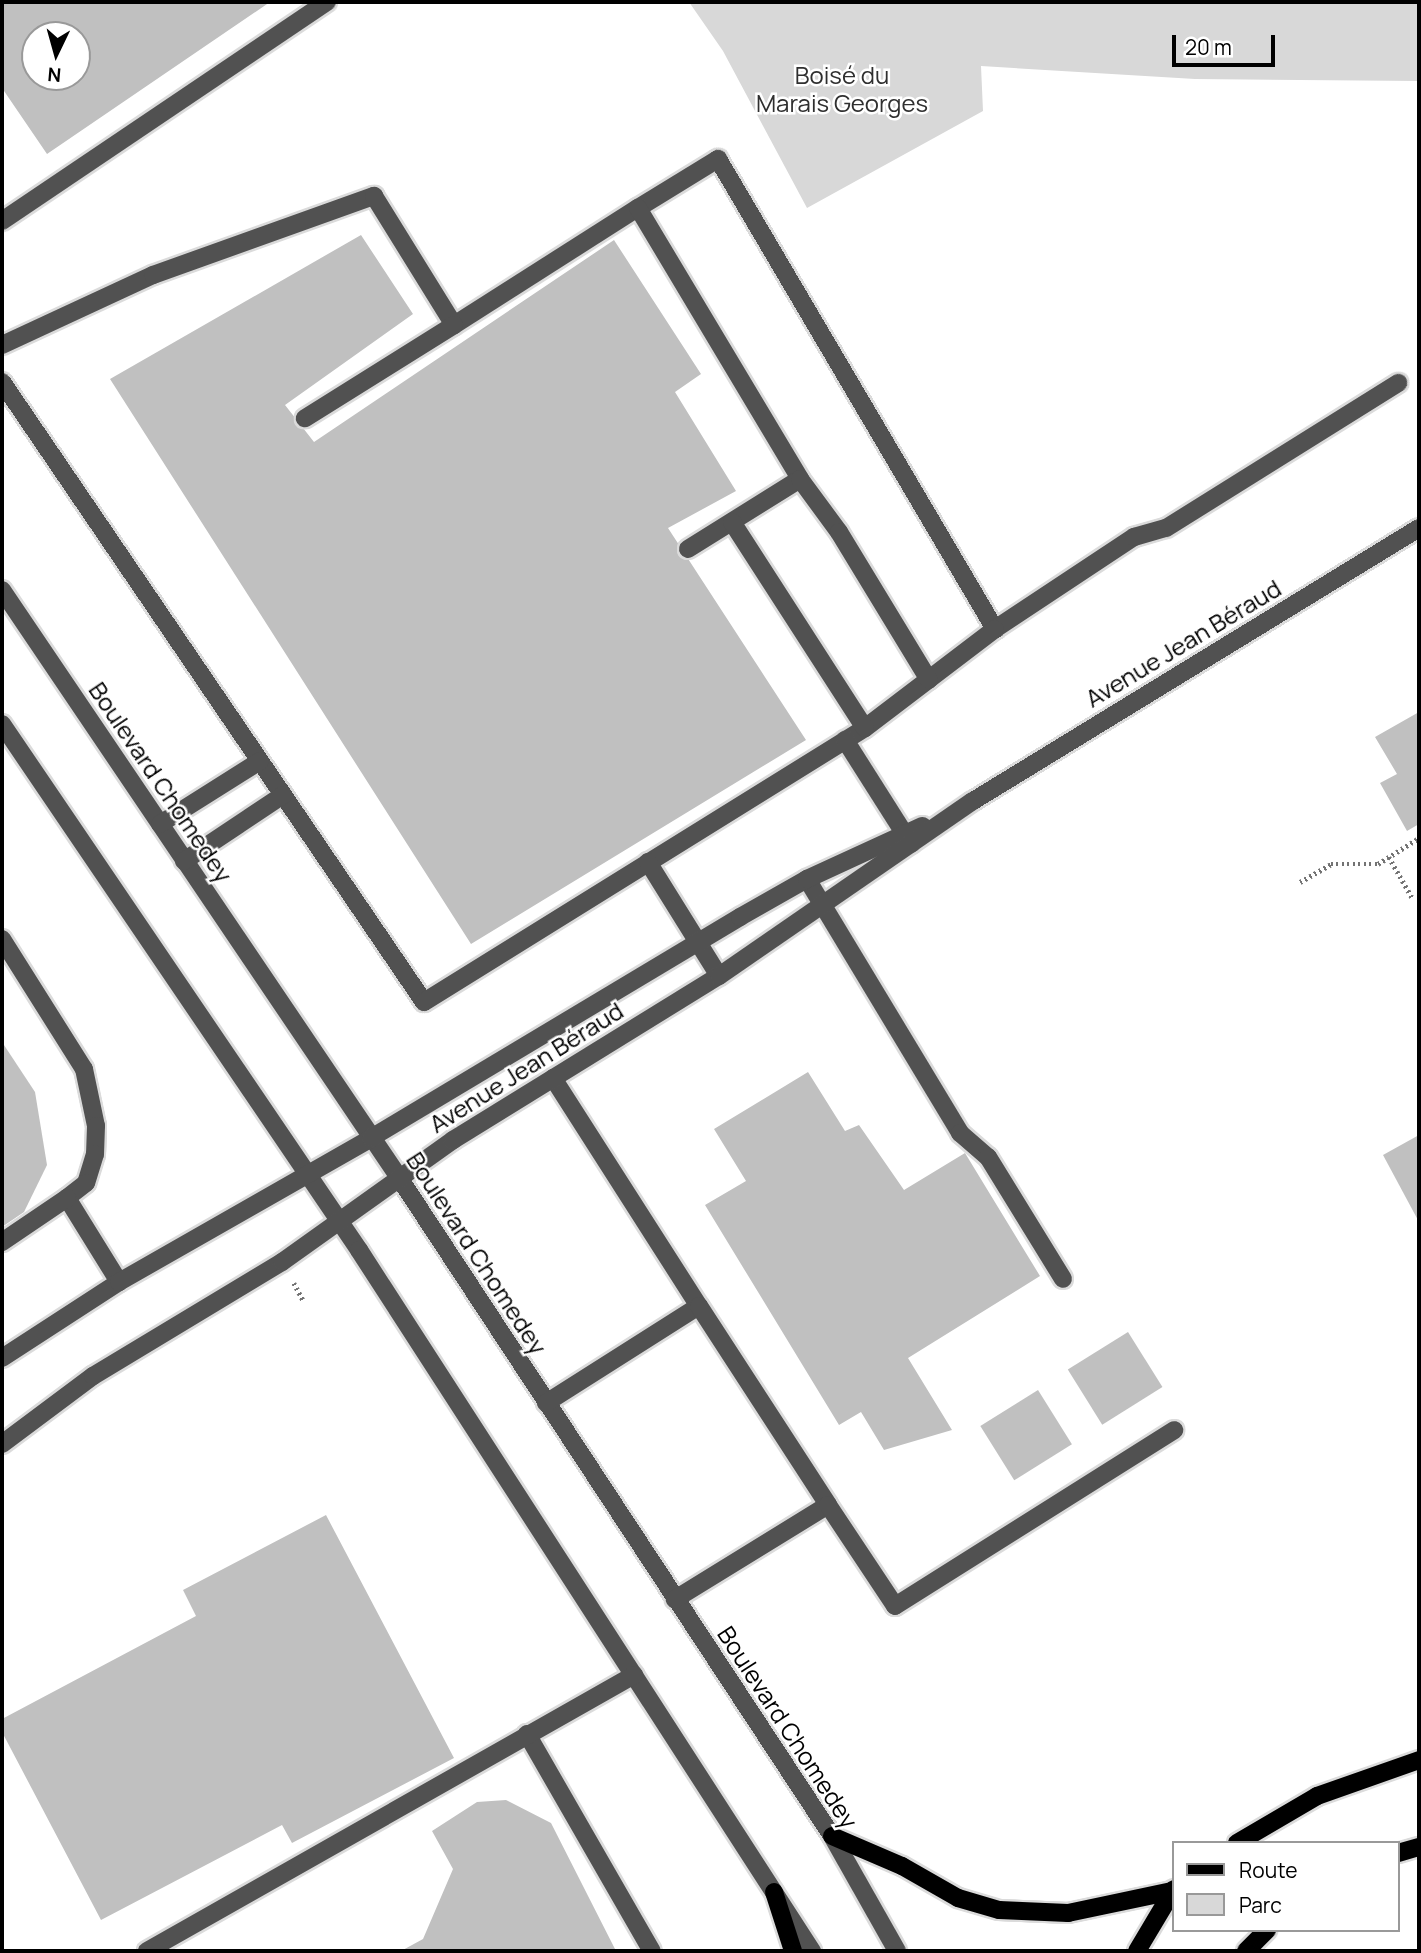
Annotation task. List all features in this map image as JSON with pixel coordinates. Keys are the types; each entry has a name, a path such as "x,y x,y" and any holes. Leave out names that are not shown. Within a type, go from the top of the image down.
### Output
{"main road":[{"path":"1241,1841 1341,1785 1419,1760"},
{"path":"832,1836 902,1866 958,1898 999,1910 1068,1913 1172,1890"},
{"path":"1400,1852 1419,1847"},
{"path":"774,1892 793,1951"},
{"path":"1137,1951 1172,1892"},
{"path":"1246,1951 1265,1932"}],"street":[{"path":"2,221 318,4"},
{"path":"305,418 718,159 995,629"},
{"path":"2,345 153,275 374,196 454,325"},
{"path":"638,208 800,479 839,532 929,680"},
{"path":"2,382 424,1002 866,728 995,629 1134,537 1166,528 1398,383"},
{"path":"688,549 800,479"},
{"path":"732,522 866,728"},
{"name":"Avenue Jean Béraud","path":"2,1444 93,1376 282,1262 400,1178 824,907 908,839 1419,528"},
{"name":"Boulevard Chomedey","path":"2,590 400,1178 832,1836 897,1951"},
{"path":"2,724 8,745 340,1221 812,1951"},
{"path":"845,740 908,839"},
{"path":"160,824 260,761"},
{"path":"184,860 283,795"},
{"name":"Avenue Jean Béraud","path":"2,1357 119,1282 372,1138 807,879 908,839"},
{"path":"648,862 719,976"},
{"path":"807,879 960,1133 988,1157 1063,1279"},
{"path":"2,939 84,1069 96,1126 92,1171 67,1198 2,1242"},
{"path":"554,1078 608,1169 895,1606 1174,1430"},
{"path":"67,1198 119,1282"},
{"path":"546,1403 699,1306"},
{"path":"675,1599 828,1505"},
{"path":"148,1951 634,1675"},
{"path":"527,1734 652,1951"}],"path":[{"path":"1300,882 1331,864 1378,864 1419,838"},
{"path":"1389,857 1413,899"},
{"path":"294,1283 303,1300"}],"green space":[{"name":"Boisé du Marais Georges","path":"689,2 1419,2 1419,81 1195,79 981,66 983,111 807,208 723,51"}],"building":[{"path":"2,2 270,2 47,154 2,88"},
{"path":"361,235 413,314 285,405 314,442 614,240 701,374 675,392 736,491 668,528 806,740 471,944 110,379"},
{"path":"1419,712 1419,824 1407,831 1380,783 1397,774 1375,737"},
{"path":"2,1042 35,1092 47,1165 24,1212 2,1227"},
{"path":"808,1072 845,1131 859,1125 904,1190 965,1153 1040,1276 908,1358 952,1430 884,1450 861,1412 839,1425 705,1205 746,1181 714,1129"},
{"path":"1419,1135 1419,1222 1383,1155"},
{"path":"1128,1332 1162,1387 1102,1425 1068,1370"},
{"path":"1038,1390 1072,1444 1014,1480 980,1426"},
{"path":"326,1515 454,1758 292,1843 282,1825 101,1920 2,1732 2,1719 196,1616 183,1590"},
{"path":"506,1800 551,1823 616,1951 401,1951 423,1939 453,1869 432,1831 477,1802"}]}
